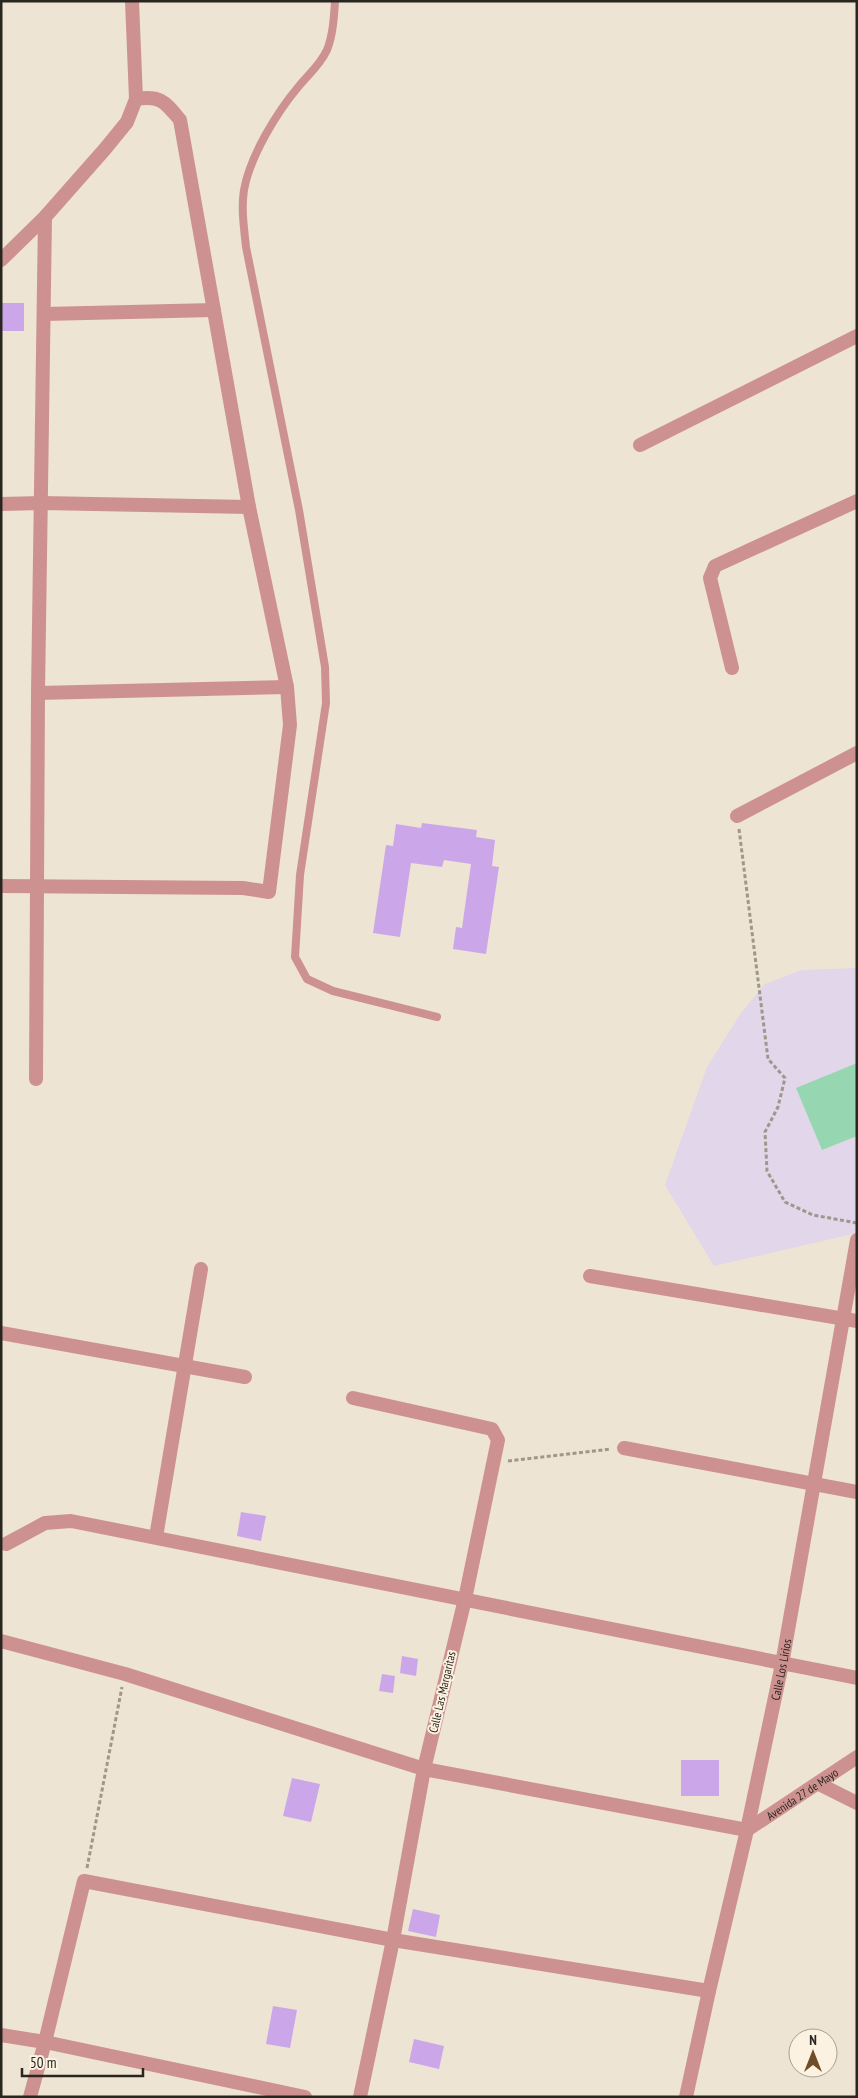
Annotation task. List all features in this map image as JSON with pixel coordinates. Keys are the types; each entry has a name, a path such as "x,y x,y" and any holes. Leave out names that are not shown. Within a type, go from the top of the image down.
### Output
{"street":[{"path":"2,258 45,217 128,122 136,99 132,1"},
{"path":"1,886 243,888 269,892 290,725 287,687 249,507 180,120 164,101 148,97 136,99"},
{"path":"36,1079 38,693 45,217"},
{"path":"44,314 214,310"},
{"path":"640,445 857,336"},
{"path":"732,668 710,578 715,566 857,501"},
{"path":"1,504 249,507"},
{"path":"38,693 287,687"},
{"path":"737,816 857,753"},
{"name":"Calle Los Lirios","path":"686,2097 747,1830 782,1664 857,1240"},
{"path":"156,1537 201,1269"},
{"path":"590,1276 857,1321"},
{"path":"1,1333 245,1377"},
{"name":"Calle Las Margaritas","path":"353,1398 492,1429 498,1440 465,1598 424,1769 393,1940 360,2097"},
{"path":"624,1448 857,1492"},
{"path":"6,1544 45,1524 71,1521 465,1598 857,1678"},
{"path":"1,1641 124,1674 424,1769 747,1830"},
{"name":"Avenida 27 de Mayo","path":"747,1830 857,1757"},
{"path":"819,1784 857,1803"},
{"path":"30,2097 84,1880 393,1940 709,1991"},
{"path":"1,2035 45,2042 304,2097"}],"lane":[{"path":"335,1 333,25 327,49 317,68 300,85 280,111 264,139 244,189 243,213 246,247 300,510 325,667 326,703 300,875 295,957 307,979 333,991 437,1017"}],"path":[{"path":"737,816 768,1059 785,1078 778,1108 765,1132 767,1171 785,1202 813,1214 857,1223"},
{"path":"493,1463 624,1448"},
{"path":"84,1880 124,1674"}],"shaded area":[{"path":"857,968 857,1233 714,1266 665,1185 707,1067 741,1013 765,984 802,970"}],"green space":[{"path":"857,1063 857,1136 822,1150 796,1088"}],"building":[{"path":"1,303 24,303 24,331 1,331"},
{"path":"422,823 477,830 476,837 495,840 492,866 499,867 486,954 453,949 456,927 462,928 471,864 444,860 442,867 411,863 400,937 373,933 386,845 393,846 396,824 421,828"},
{"path":"241,1512 266,1516 261,1541 237,1536"},
{"path":"402,1656 418,1659 416,1676 400,1673"},
{"path":"382,1674 395,1676 393,1693 379,1691"},
{"path":"681,1760 719,1760 719,1796 681,1796"},
{"path":"292,1778 320,1784 311,1822 283,1816"},
{"path":"413,1909 440,1915 436,1937 408,1931"},
{"path":"273,2006 297,2010 290,2048 266,2044"},
{"path":"414,2039 444,2046 439,2069 409,2062"}]}
